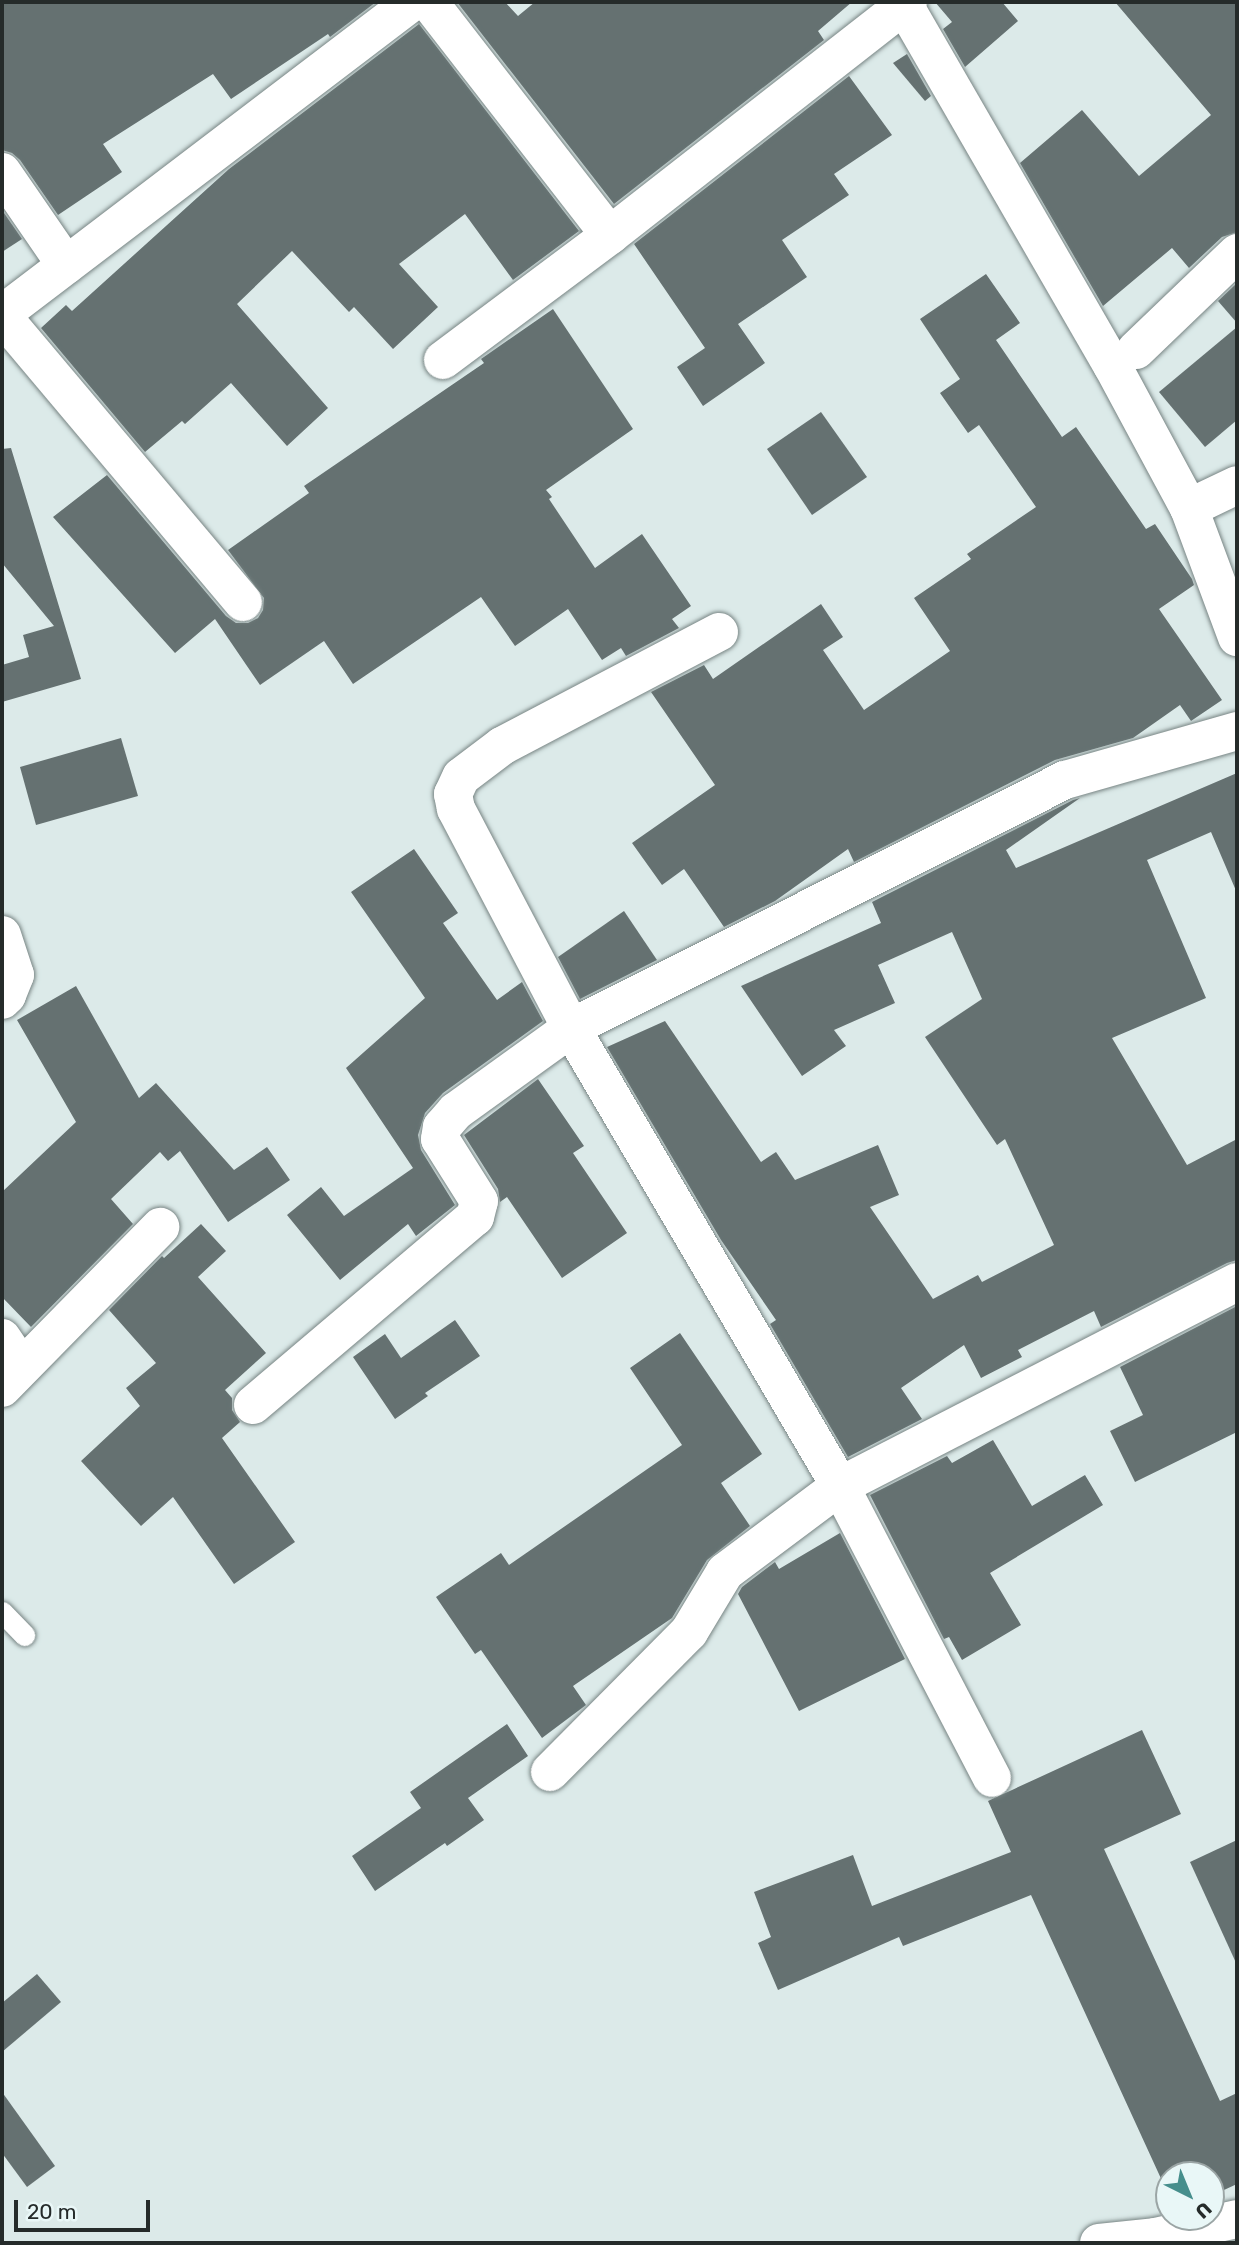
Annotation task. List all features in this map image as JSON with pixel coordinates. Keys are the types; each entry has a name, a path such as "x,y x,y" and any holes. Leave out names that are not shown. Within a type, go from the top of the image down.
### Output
{"street":[{"path":"243,602 2,315 412,2"},
{"path":"429,2 610,235"},
{"path":"443,360 610,235 906,3 1105,353 1189,508 1237,638"},
{"path":"2,172 66,265"},
{"path":"1136,350 1237,253"},
{"path":"1189,508 1237,485"},
{"path":"719,632 502,746 461,776 453,794 463,827 571,1028 840,1486 992,1778"},
{"path":"253,1405 475,1217 479,1201 440,1139 442,1127 456,1111 571,1028 1065,780 1237,731"},
{"path":"2,936 15,975 8,996 2,1000"},
{"path":"8,1364 160,1227"},
{"path":"551,1772 689,1632 725,1572 840,1486 1237,1282"},
{"path":"1099,2243 1155,2237 1237,2219"}],"lane":[{"path":"2,1612 24,1635"}],"building":[{"path":"2,2 376,2 330,37 328,34 231,99 213,74 103,144 122,172 58,215 20,160 12,153 2,150"},
{"path":"457,2 505,2 518,16 535,2 852,2 818,31 824,40 614,204"},
{"path":"935,2 1002,2 1018,21 965,67 943,29 952,22"},
{"path":"1115,2 1237,2 1237,232 1222,237 1189,268 1172,248 1103,306 1020,163 1082,110 1139,176 1211,115"},
{"path":"419,24 579,231 513,280 465,214 399,264 438,307 393,349 354,307 349,312 292,251 237,304 328,408 287,446 231,383 185,424 182,421 145,452 41,328 66,305 72,311 229,169"},
{"path":"907,54 931,96 925,101 893,63"},
{"path":"849,76 892,135 834,174 849,195 782,240 807,277 738,324 765,363 703,406 677,367 705,348 634,244"},
{"path":"2,210 22,239 2,252"},
{"path":"986,274 1020,323 996,340 1062,437 1076,427 1146,529 1155,524 1192,579 1194,585 1159,609 1222,700 1191,721 1180,705 1133,738 1055,760 854,862 848,849 775,901 724,927 684,869 662,885 632,843 715,785 651,692 704,665 713,679 821,604 843,637 823,650 864,710 950,651 914,598 971,559 967,554 1036,507 979,425 968,433 940,393 960,379 920,319"},
{"path":"1237,283 1237,323 1218,301"},
{"path":"553,309 633,429 546,490 552,497 549,499 595,568 642,534 691,606 672,619 679,628 626,656 621,648 602,660 568,609 515,646 481,597 353,684 324,641 260,685 215,619 175,653 53,517 107,475 226,616 236,623 248,623 258,618 263,610 264,598 228,550 309,493 304,486 484,363 481,359"},
{"path":"1237,327 1237,420 1205,447 1159,392"},
{"path":"821,412 867,477 812,515 767,449"},
{"path":"11,448 81,679 2,702 2,665 29,657 23,635 54,626 2,563 2,449"},
{"path":"121,738 138,796 36,825 20,767"},
{"path":"1237,773 1237,893 1211,832 1147,860 1206,998 1112,1038 1187,1165 1237,1139 1237,1260 1101,1327 1094,1311 1018,1350 1022,1357 981,1378 964,1345 901,1388 922,1419 848,1457 770,1324 776,1320 721,1240 607,1047 665,1021 761,1162 776,1152 795,1180 878,1145 899,1195 870,1207 933,1299 978,1275 982,1282 1054,1245 1005,1139 997,1145 925,1037 982,999 952,932 878,965 895,1003 834,1030 846,1046 802,1076 741,986 881,923 872,902 1073,800 1080,798 1006,850 1016,868"},
{"path":"414,849 458,913 443,923 497,1000 522,982 543,1021 443,1093 425,1113 418,1135 421,1150 455,1205 416,1236 408,1224 340,1280 287,1215 321,1187 344,1216 413,1168 346,1068 425,998 351,892"},
{"path":"624,911 657,960 580,999 558,957"},
{"path":"76,986 139,1098 156,1083 234,1170 267,1147 290,1180 228,1222 180,1151 168,1161 160,1152 111,1199 133,1224 31,1327 2,1297 2,1192 76,1122 17,1020"},
{"path":"538,1079 584,1146 573,1153 627,1233 562,1278 507,1197 500,1202 498,1189 464,1135"},
{"path":"201,1224 226,1251 198,1277 266,1353 225,1390 232,1398 232,1410 240,1422 222,1438 295,1542 234,1584 173,1497 141,1526 81,1461 140,1406 126,1388 156,1363 109,1310 162,1256 164,1258"},
{"path":"1237,1306 1237,1432 1135,1482 1110,1431 1143,1415 1120,1367"},
{"path":"455,1320 480,1356 425,1393 428,1396 395,1419 353,1357 385,1334 401,1358"},
{"path":"680,1333 762,1454 721,1483 750,1526 707,1560 672,1618 573,1686 586,1705 542,1738 481,1650 475,1654 436,1597 501,1553 509,1565 682,1445 630,1368"},
{"path":"993,1440 1032,1506 1085,1475 1103,1505 990,1573 1021,1625 962,1660 949,1637 944,1639 870,1495 947,1456 952,1463"},
{"path":"840,1533 905,1659 799,1711 738,1594 742,1587 775,1562 779,1569"},
{"path":"507,1724 528,1756 468,1798 484,1820 375,1891 352,1856 421,1808 410,1792"},
{"path":"1142,1730 1181,1814 1104,1849 1220,2101 1237,2093 1237,2184 1225,2190 1225,2161 1155,2161 1155,2165 1031,1895 903,1946 899,1937 778,1990 758,1943 771,1937 754,1892 853,1855 872,1906 1011,1852 988,1801"},
{"path":"1237,1840 1237,1965 1190,1862"},
{"path":"37,1974 61,2002 2,2052 2,2003"},
{"path":"2,2092 55,2166 27,2187 2,2153"}]}
